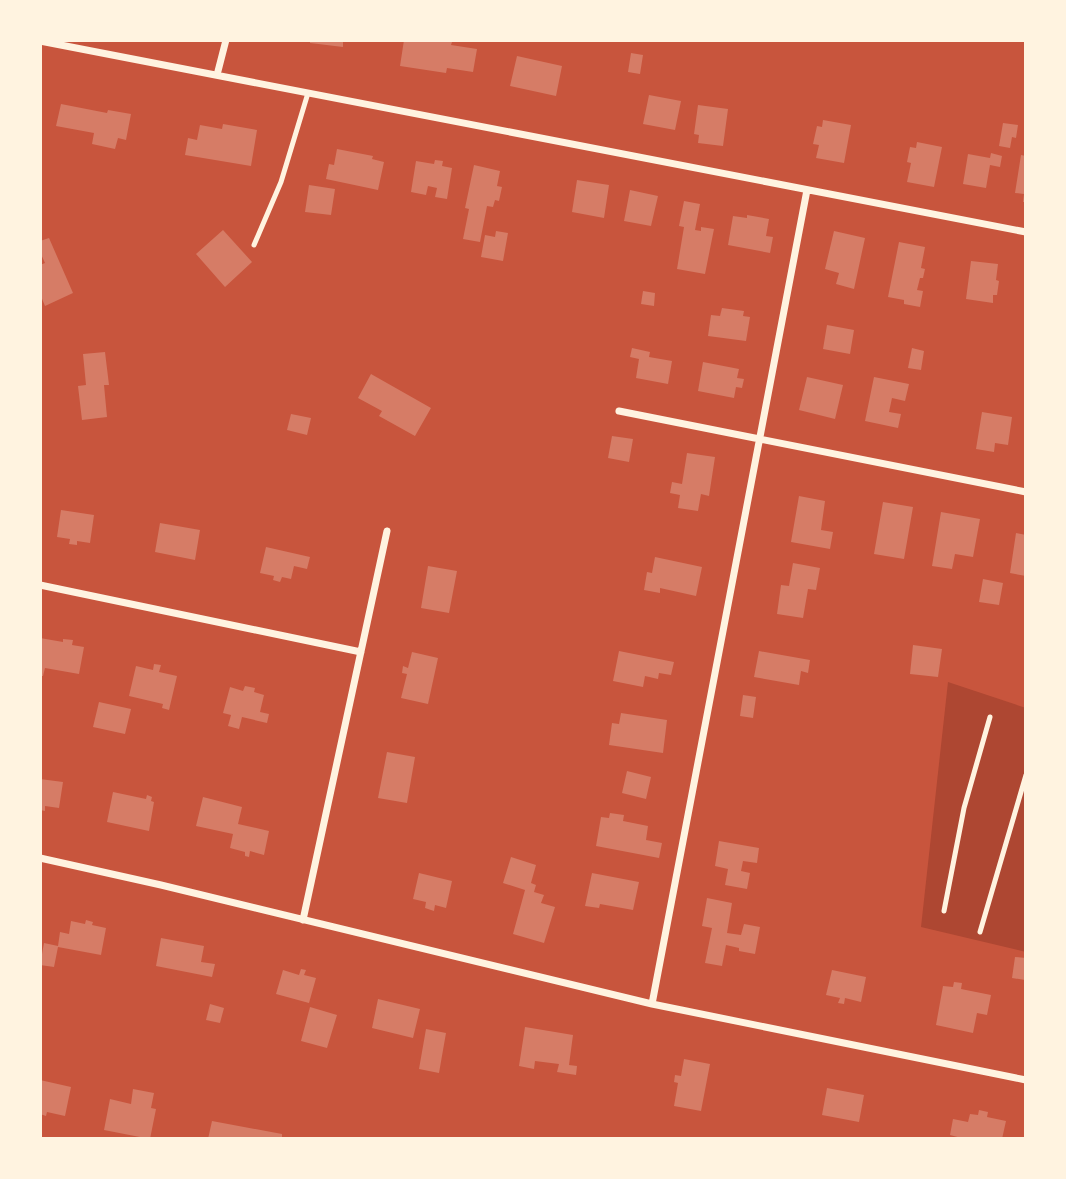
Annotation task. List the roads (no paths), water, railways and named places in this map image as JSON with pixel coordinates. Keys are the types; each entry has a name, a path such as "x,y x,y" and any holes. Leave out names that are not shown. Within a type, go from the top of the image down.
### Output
{"street":[{"path":"216,75 226,40"},
{"path":"40,41 1026,232"},
{"path":"652,1004 807,190"},
{"path":"619,411 1026,492"},
{"path":"303,920 387,531"},
{"path":"40,585 361,652"},
{"path":"40,858 161,884 652,1004 1026,1080"}],"lane":[{"path":"254,245 281,182 308,93"},
{"path":"944,911 964,808 990,717"},
{"path":"980,932 1026,775"}]}
